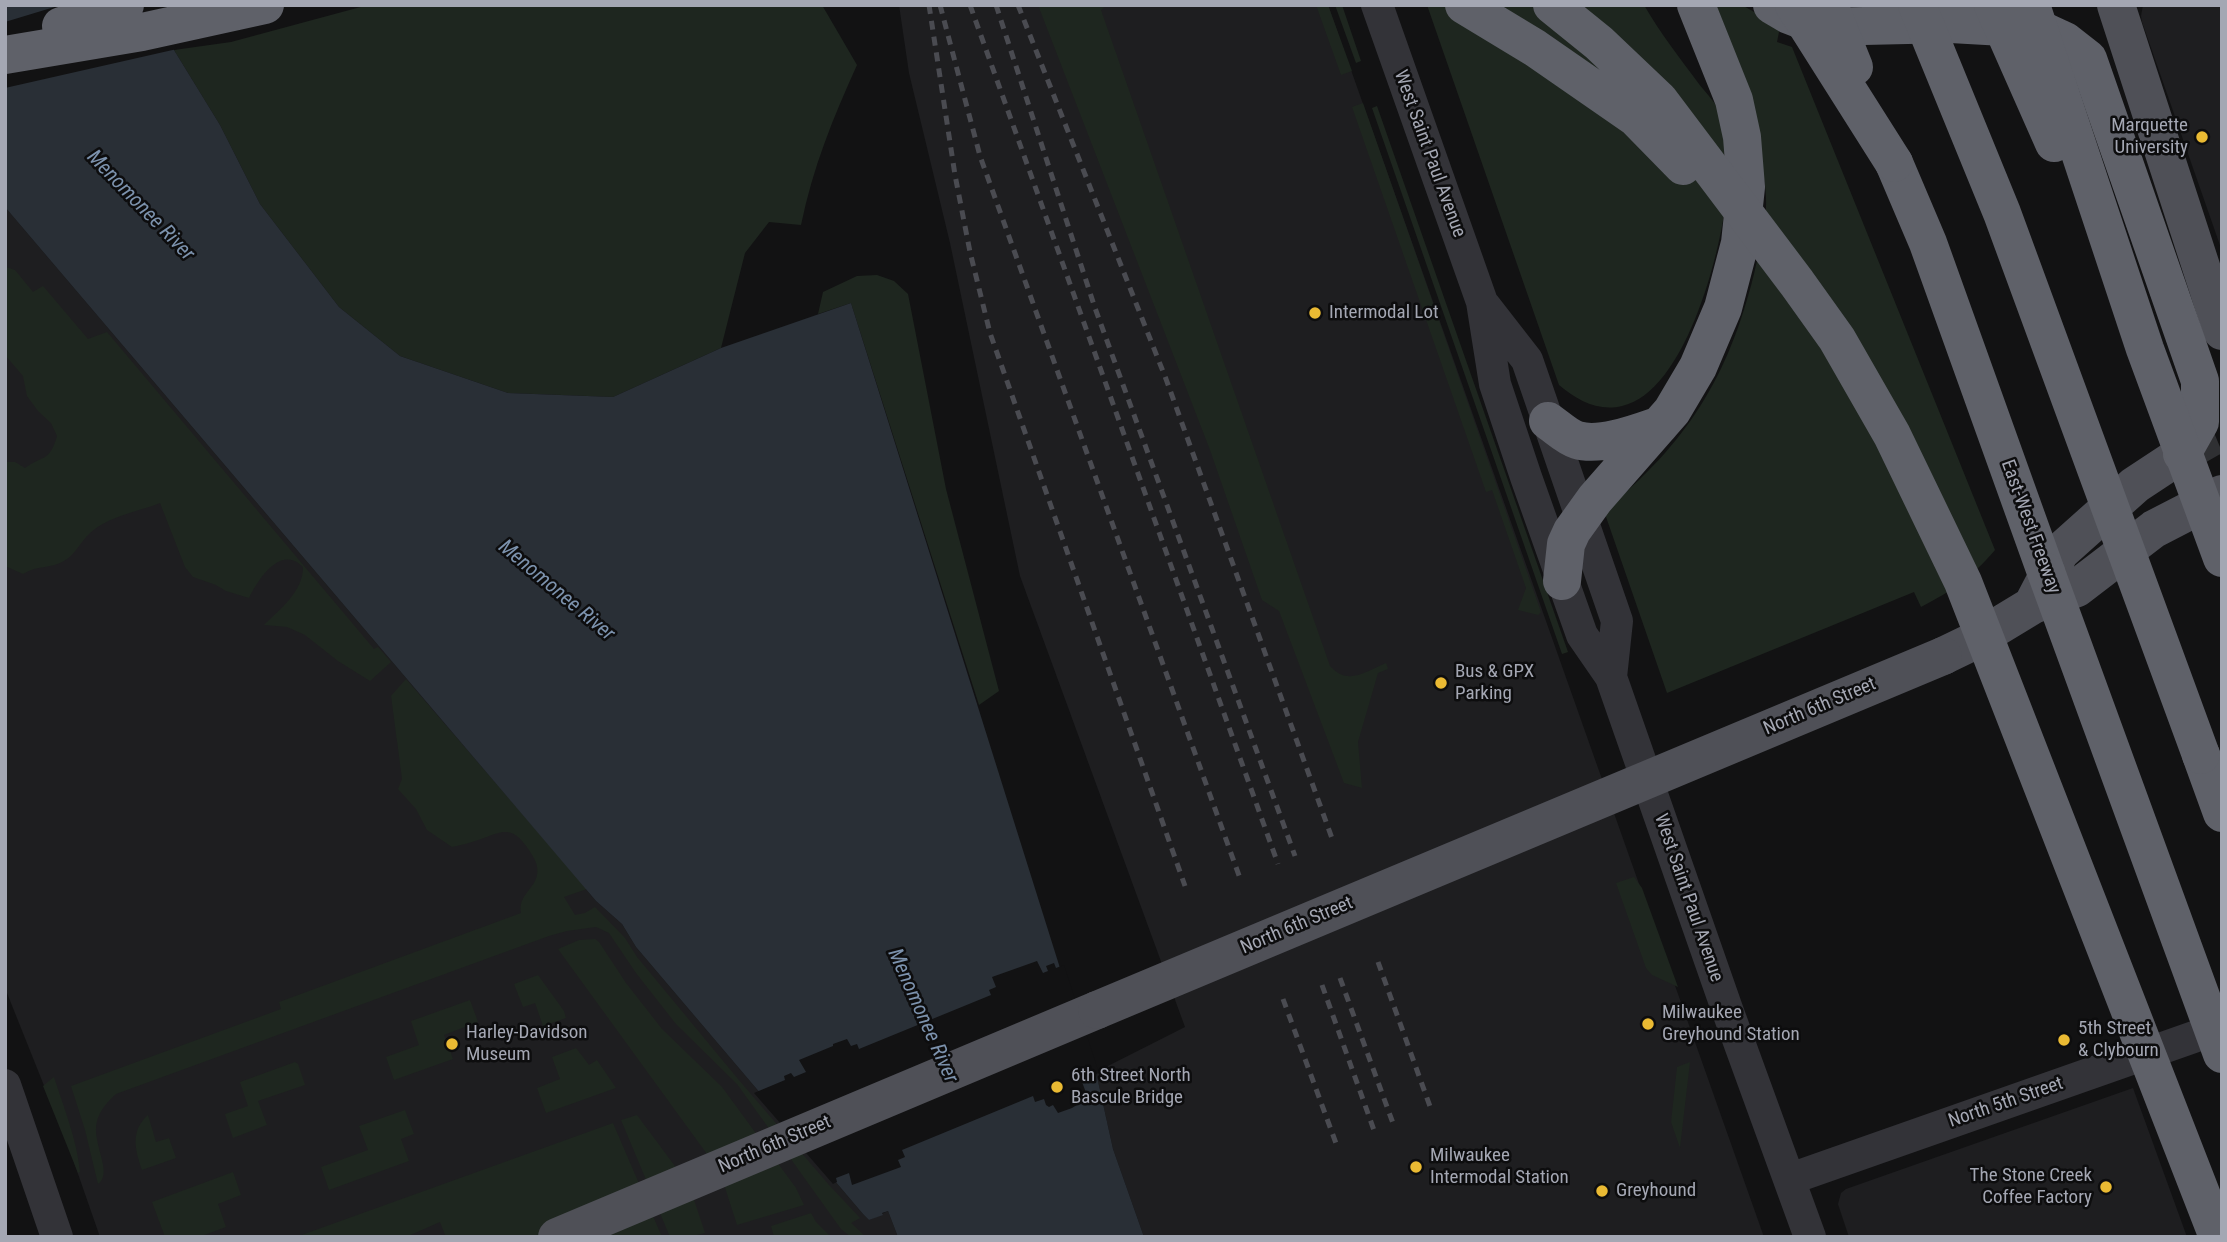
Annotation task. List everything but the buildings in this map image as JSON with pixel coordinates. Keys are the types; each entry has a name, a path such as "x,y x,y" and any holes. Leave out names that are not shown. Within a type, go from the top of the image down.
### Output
{"highway":[{"path":"5,43 125,5"},
{"path":"5,55 142,32 265,5"},
{"path":"1465,5 1636,118 1797,283"},
{"path":"1552,5 1598,43 1659,100 1837,339 1892,435 1963,582 2218,1237"},
{"path":"1562,580 1566,544 1581,517 1672,411 1698,367 1723,308 1740,243 1746,187 1742,137 1734,100 1696,5"},
{"path":"1772,5 1820,27 1951,24 2039,29 2065,41 2088,59 2200,381 2200,422 2182,454"},
{"path":"1794,5 1894,163"},
{"name":"East-West Freeway","path":"1829,5 1928,243 2222,1054"},
{"path":"1917,5 2002,213 2222,813"},
{"path":"1993,5 2145,349"},
{"path":"1951,24 2009,5"},
{"path":"2031,5 2145,349 2222,558"},
{"path":"1548,421 1574,439 1586,442 1632,435 1660,425"}],"main road":[{"path":"2116,5 2221,327"},
{"path":"2033,605 2060,552 2135,485 2182,454"},
{"name":"North 6th Street","path":"557,1237 1943,656 1972,642 2033,605 2077,588 2154,529 2222,494"}],"street":[{"name":"West Saint Paul Avenue","path":"1377,5 1482,302 1495,384 1562,580 1582,635 1611,677 1810,1237"},
{"name":"West Saint Paul Avenue","path":"1482,302 1527,360 1617,621 1611,677"},
{"name":"North 5th Street","path":"1790,1179 2222,1027"},
{"path":"5,1086 57,1237"}],"shaded area":[{"path":"368,5 822,5 857,65 824,143 801,225 769,222 745,253 721,348 613,397 508,393 400,356 339,307 260,204 220,125 174,50 231,42"},
{"path":"899,5 1328,5 1764,1237 1144,1237 1113,1149 1096,1072 1185,1027 1020,576 950,243 909,73"},
{"path":"1038,5 1106,5 1101,10 1330,666 1343,675 1350,676 1386,663 1388,669 1378,673 1358,742 1362,788 1344,783 1279,611 1262,600 1210,450"},
{"path":"1316,5 1328,5 1352,71 1341,75"},
{"path":"1335,5 1342,5 1361,61 1356,63"},
{"path":"1427,5 1644,5 1719,110 1725,130 1727,189 1716,253 1707,286 1681,349 1664,376 1644,395 1622,406 1596,406 1581,400 1559,385"},
{"path":"1714,5 1742,5 1780,27 1777,42 1792,47 1995,550 1961,583 1921,607 1914,592 1667,693 1604,511 1659,460 1700,406 1731,345 1760,250 1766,215 1764,179"},
{"name":"Marquette University","path":"2143,5 2222,5 2222,251 2142,22"},
{"path":"1363,103 1541,612 1538,615 1518,610 1526,588 1492,490 1486,492 1352,107"},
{"path":"1377,106 1568,652 1562,654 1372,108"},
{"path":"5,207 596,901 622,924 636,947 863,1214 869,1220 888,1211 898,1237 100,1237 69,1148 5,988"},
{"path":"6,267 15,270 33,292 43,286 88,339 107,332 374,649 378,647 391,662 370,681 338,661 305,635 287,627 264,625 290,599 299,584 303,567 295,561 287,559 271,567 249,598 193,577 185,567 160,503 114,518 98,527 64,561 23,574 5,566 5,462 15,462 25,468 48,454 57,436 51,423 27,396 23,376 5,355"},
{"path":"877,275 894,281 908,294 946,489 999,691 979,705 851,303 818,314 823,292 857,276"},
{"path":"406,679 587,889 564,897 575,915 595,907 625,938 637,957 738,1079 860,1218 851,1223 866,1237 851,1237 841,1229 737,1084 676,1024 609,933 596,927 549,936 116,1094 100,1113 97,1121 97,1139 104,1173 98,1184 71,1086 281,1009 279,1002 521,913 524,897 535,880 537,865 519,838 504,832 452,847 427,830 416,809 398,789 402,779 391,696"},
{"path":"1634,877 1642,888 1678,987 1652,975 1646,968 1616,883"},
{"path":"595,939 662,1029 722,1087 796,1188 804,1205 737,1225 720,1172 558,949 579,940"},
{"path":"538,975 564,1011 566,1018 543,1026 535,1003 523,1007 514,984"},
{"path":"470,1000 478,1022 444,1035 453,1059 394,1080 386,1057 419,1045 411,1021"},
{"path":"576,1048 589,1065 597,1060 616,1088 546,1113 537,1088 560,1079 552,1057"},
{"path":"295,1062 305,1085 258,1101 267,1125 233,1138 225,1114 248,1106 240,1082"},
{"path":"1690,1062 1680,1148 1671,1122 1677,1067"},
{"path":"54,1077 73,1136 80,1172 78,1173 43,1086"},
{"path":"2133,1088 2187,1237 1849,1237 1838,1204 1841,1193 1846,1189"},
{"path":"405,1110 414,1134 401,1139 409,1161 329,1190 321,1167 368,1150 359,1126"},
{"path":"148,1115 156,1142 169,1138 176,1158 142,1170 137,1155 136,1134"},
{"path":"637,1115 689,1185 705,1233 689,1237 670,1237 621,1120"},
{"path":"613,1123 662,1237 446,1237 440,1222 406,1237 296,1237"},
{"path":"233,1172 241,1195 218,1204 226,1227 199,1237 165,1237 152,1202"},
{"path":"811,1213 831,1237 774,1237 771,1226"}],"water":[{"name":"Menomonee River","path":"5,5 151,5 174,50 220,125 260,204 339,307 400,356 508,393 613,397 721,348 851,303 1076,1019 1096,1072 1113,1149 1144,1237 898,1237 888,1211 869,1220 863,1214 636,947 622,924 596,901 5,207"}],"pier":[{"path":"61,5 155,5 177,49 5,88 5,22"},
{"path":"1037,961 1043,973 1048,971 1046,966 1054,963 1056,968 1064,965 1099,1073 1093,1075 1091,1071 1086,1074 1088,1079 1082,1082 1088,1098 1072,1108 1058,1113 1053,1105 1046,1105 1044,1099 1035,1102 1033,1096 902,1150 905,1157 898,1160 901,1167 852,1185 849,1173 836,1178 837,1182 833,1184 754,1093 785,1080 784,1076 791,1073 794,1077 806,1072 799,1060 833,1044 847,1039 851,1046 857,1044 859,1049 991,995 989,990 996,987 992,977"}],"tunnel":[{"path":"2182,454 2222,433"}],"railway":[{"path":"929,5 955,175 990,333 1185,886"},
{"path":"940,5 980,156 1241,881"},
{"path":"970,5 1278,864"},
{"path":"996,5 1095,308 1295,856"},
{"path":"1018,5 1166,379 1333,841"},
{"path":"1378,962 1432,1112"},
{"path":"1340,978 1394,1126"},
{"path":"1322,985 1375,1133"},
{"path":"1283,999 1337,1146"}],"place":[{"name":"Marquette University","path":"2202,137"},
{"name":"Intermodal Lot","path":"1315,313"},
{"name":"Bus & GPX Parking","path":"1441,683"},
{"name":"Milwaukee Greyhound Station","path":"1648,1024"},
{"name":"5th Street & Clybourn","path":"2064,1040"},
{"name":"Harley-Davidson Museum","path":"452,1044"},
{"name":"6th Street North Bascule Bridge","path":"1057,1087"},
{"name":"Milwaukee Intermodal Station","path":"1416,1167"},
{"name":"The Stone Creek Coffee Factory","path":"2106,1187"},
{"name":"Greyhound","path":"1602,1191"}]}
